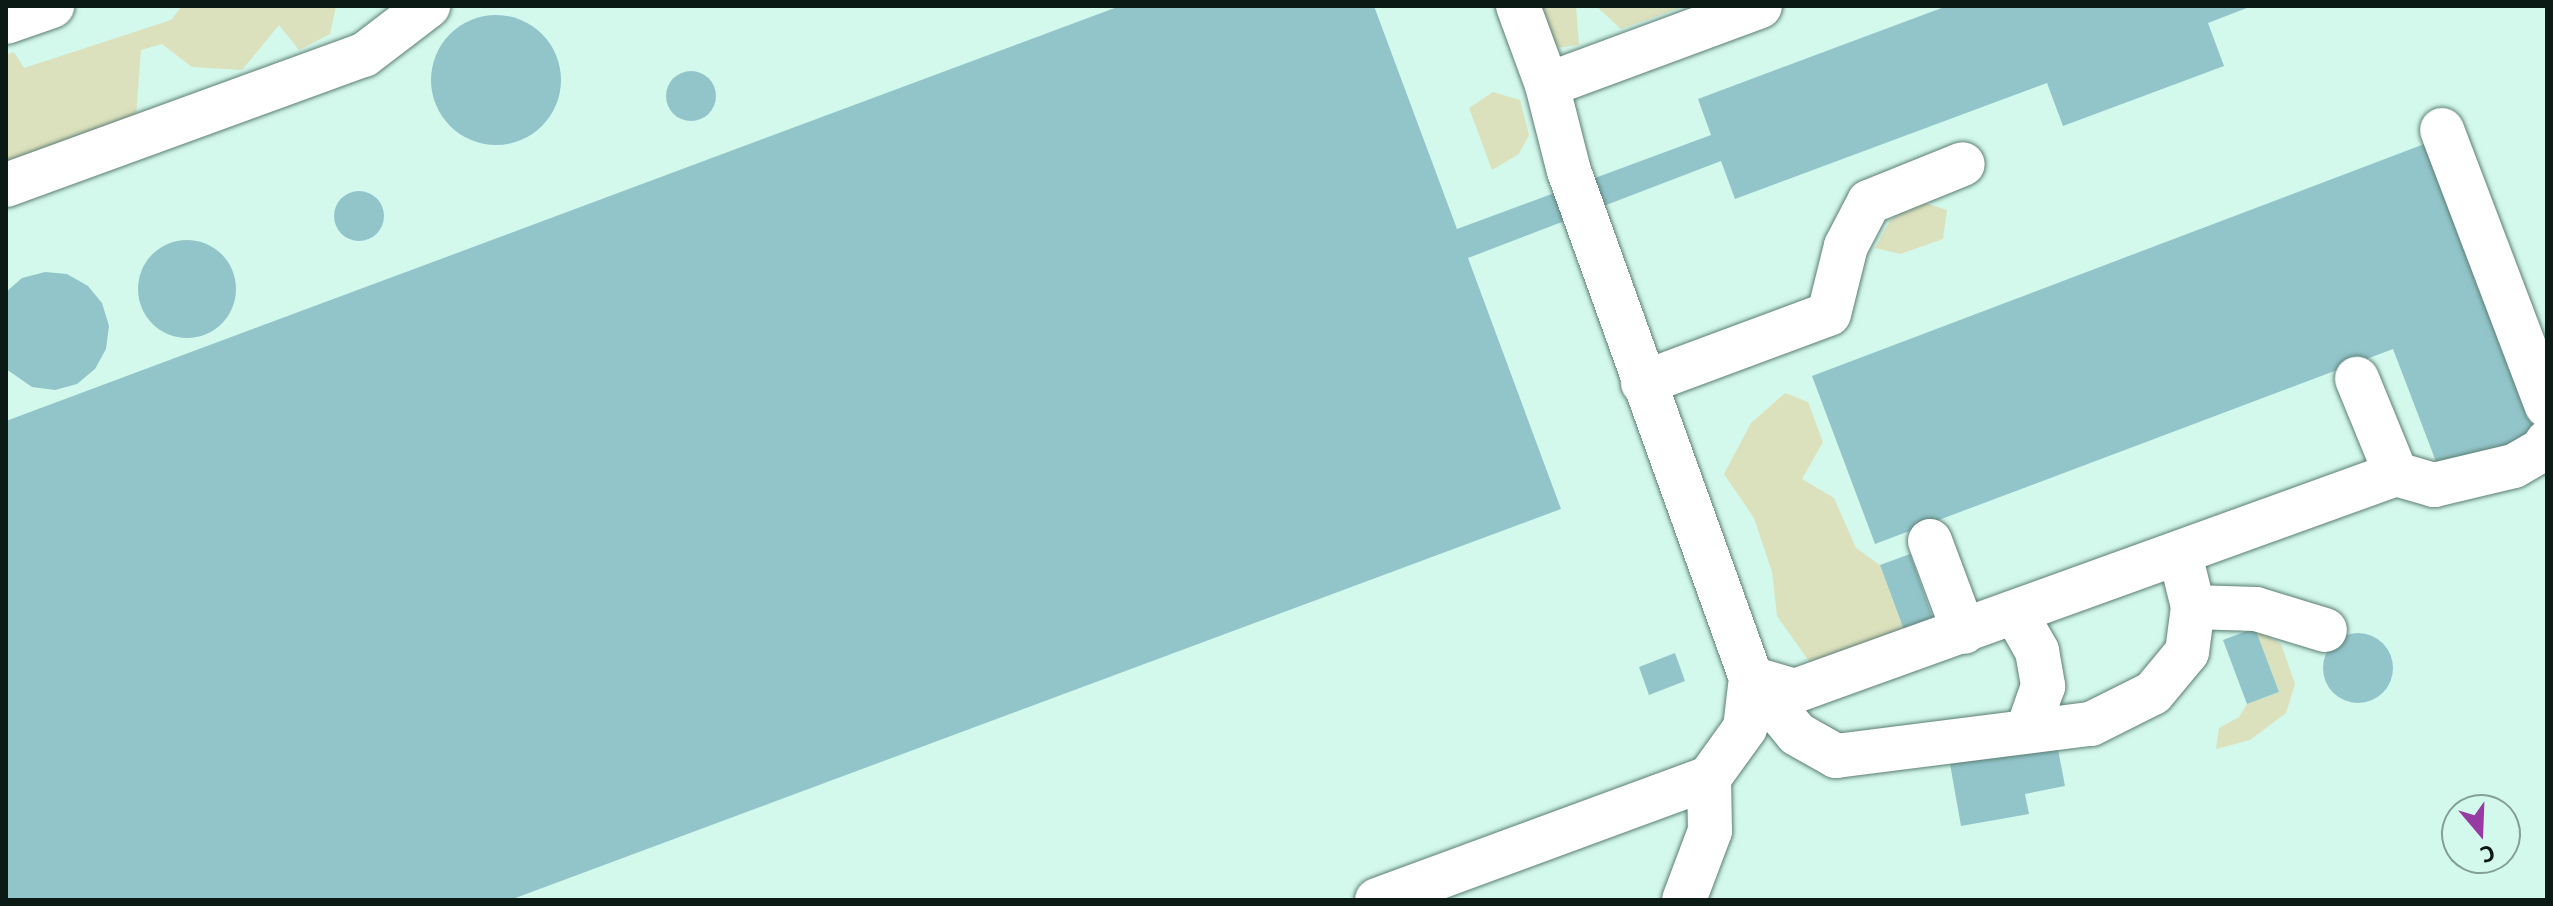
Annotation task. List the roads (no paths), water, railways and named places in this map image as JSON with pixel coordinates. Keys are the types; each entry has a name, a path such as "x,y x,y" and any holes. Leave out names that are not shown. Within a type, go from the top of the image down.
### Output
{"lane":[{"path":"6,22 52,6"},
{"path":"6,185 364,55 428,6"},
{"path":"1518,6 1547,85 1569,171 1751,678 1797,734 1836,756 2028,729 2091,724 2153,693 2187,652 2193,607 2180,554"},
{"path":"1547,85 1736,10"},
{"path":"2442,130 2547,406"},
{"path":"1643,383 1829,314 1846,246 1869,202 1963,164"},
{"path":"2357,379 2396,474"},
{"path":"1751,678 1795,691 2016,614 2396,474 2434,485 2514,466 2543,449 2547,442"},
{"path":"1930,541 1964,632"},
{"path":"2193,607 2256,609 2325,630"},
{"path":"2016,614 2037,651 2043,686 2028,729"},
{"path":"1377,900 1709,778 1745,728 1751,678"},
{"path":"1684,900 1710,831 1709,778"}]}
